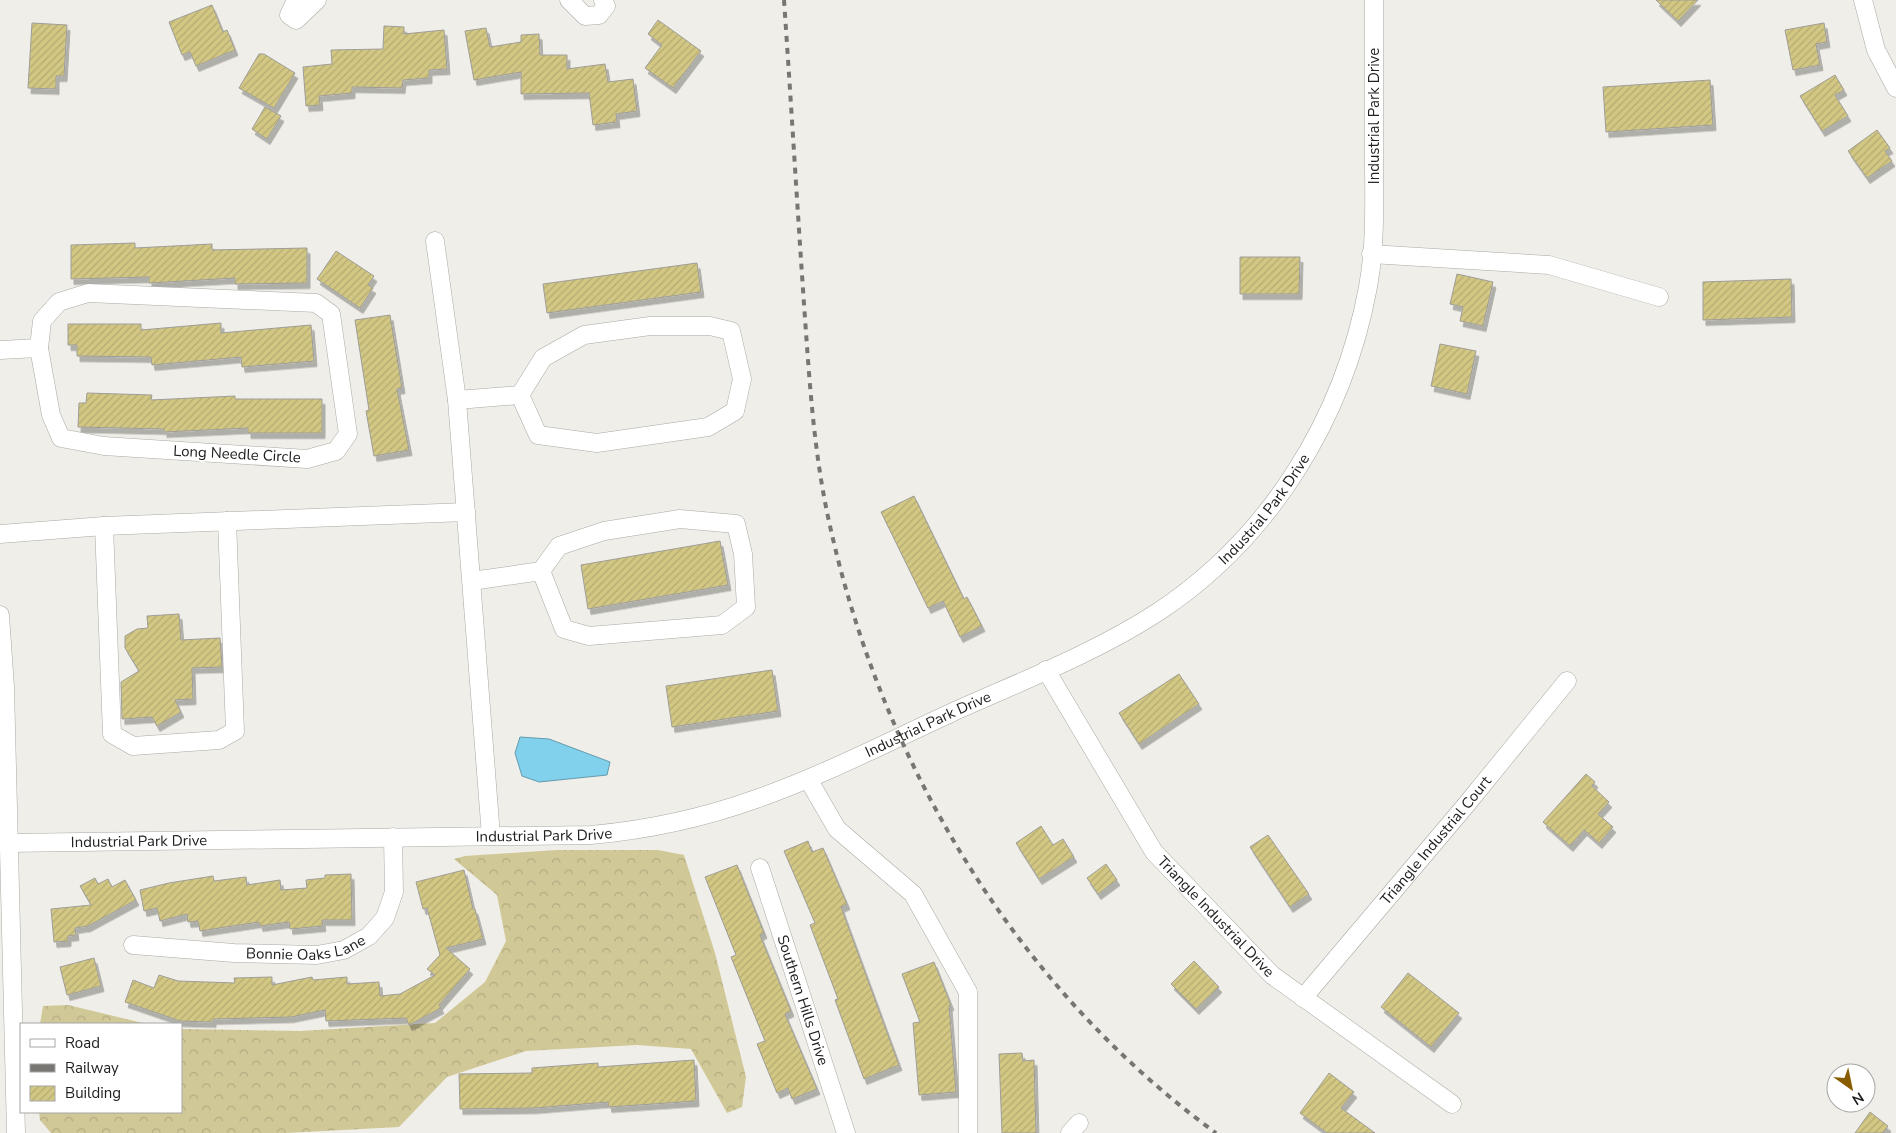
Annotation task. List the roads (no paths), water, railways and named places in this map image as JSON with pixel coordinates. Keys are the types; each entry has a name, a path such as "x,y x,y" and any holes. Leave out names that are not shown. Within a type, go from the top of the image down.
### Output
{"street":[{"path":"296,0 290,15 296,20 317,0"},
{"path":"568,0 585,16 599,14 606,6 603,0"},
{"name":"Industrial Park Drive","path":"8,843 591,835 630,831 695,818 754,800 808,779 1046,670 1123,632 1177,599 1229,556 1275,503 1301,464 1321,428 1344,377 1357,337 1368,284 1374,217 1374,0"},
{"path":"1863,0 1876,50 1896,88"},
{"path":"435,241 457,400 491,836"},
{"path":"1371,254 1549,265 1659,297"},
{"name":"Long Needle Circle","path":"88,293 316,303 331,314 348,434 336,451 307,459 104,446 61,438 51,415 39,348 42,321 59,302 88,293"},
{"path":"650,326 710,326 731,331 742,379 735,411 708,427 597,443 538,435 520,395 543,358 584,335 650,326"},
{"path":"0,350 39,348"},
{"path":"457,400 520,395"},
{"path":"0,534 104,526 466,512"},
{"path":"472,581 541,571 559,546 604,531 680,519 736,524 743,554 746,607 722,625 589,636 564,629 541,571"},
{"path":"104,526 112,734 133,746 219,740 235,731 227,521"},
{"path":"0,615 5,687 16,1133"},
{"name":"Triangle Industrial Drive","path":"1046,670 1154,852 1272,975 1452,1104"},
{"name":"Triangle Industrial Court","path":"1303,998 1466,805 1567,680"},
{"path":"808,779 837,829 913,894 968,992 968,1133"},
{"name":"Bonnie Oaks Lane","path":"133,945 243,953 317,955 344,950 369,936 385,918 394,892 393,837"},
{"name":"Southern Hills Drive","path":"760,868 846,1133"}],"water":[{"path":"520,737 549,739 610,762 607,775 539,782 522,776 515,753"}],"railway":[{"path":"784,0 808,356 818,461 827,512 850,603 881,692 919,777 964,859 1017,936 1077,1008 1143,1074 1216,1133"}]}
